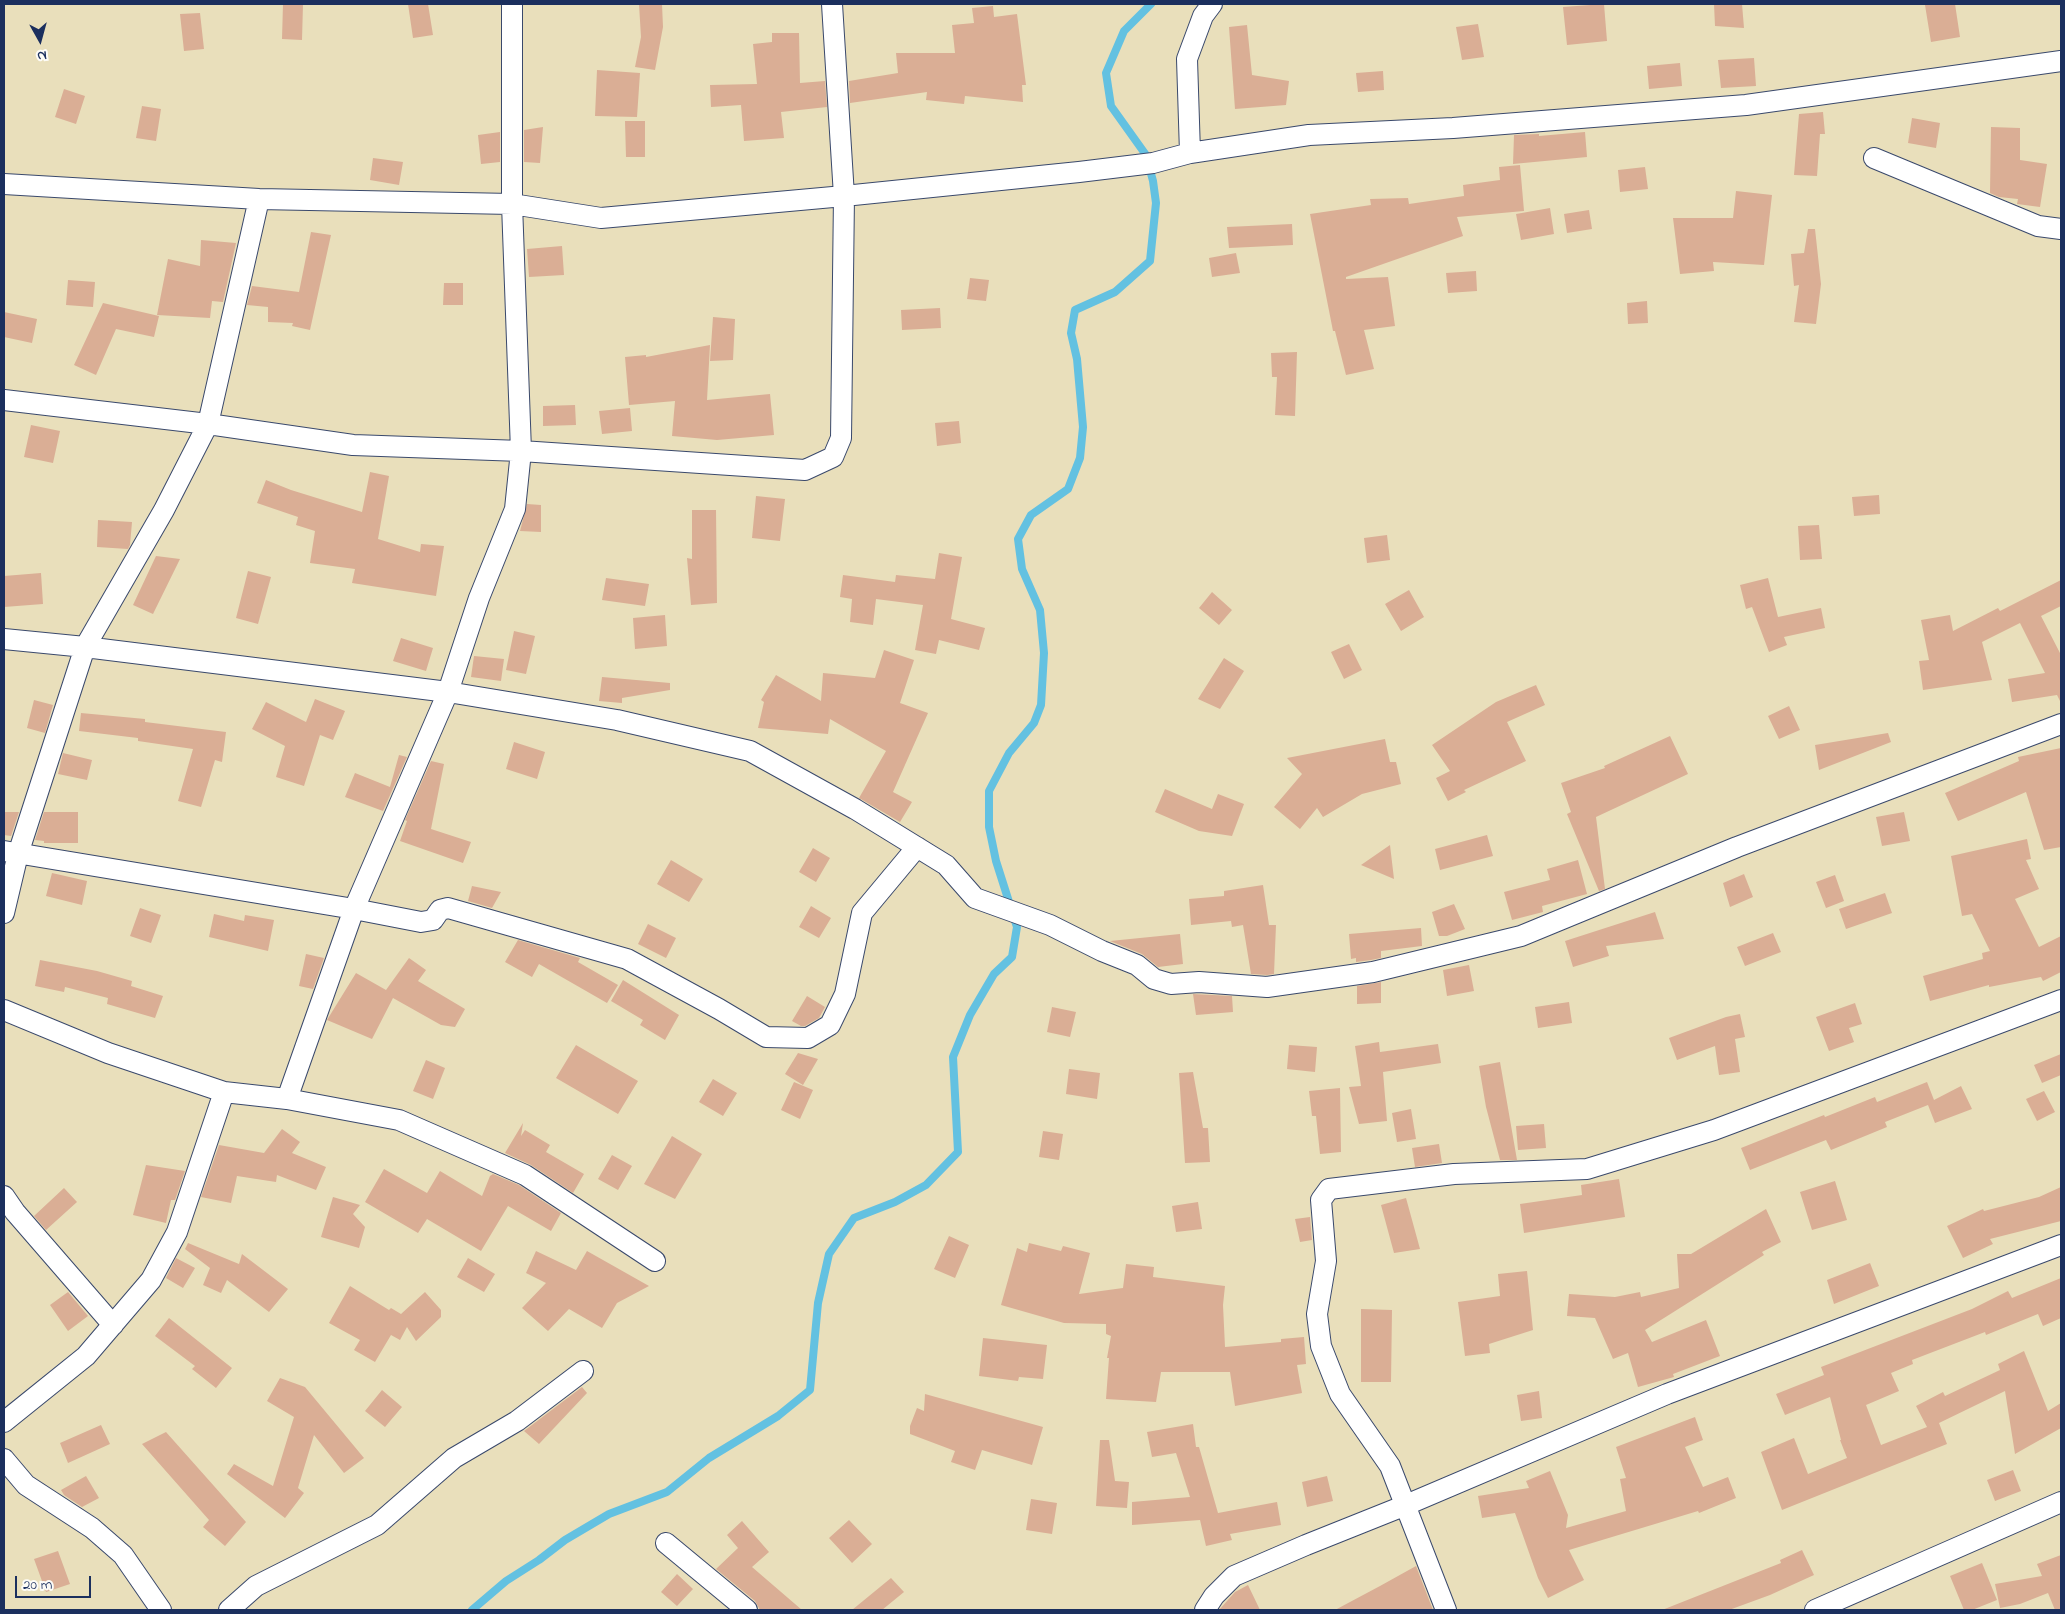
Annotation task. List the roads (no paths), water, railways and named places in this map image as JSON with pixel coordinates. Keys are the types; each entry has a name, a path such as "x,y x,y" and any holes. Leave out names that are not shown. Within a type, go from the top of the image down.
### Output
{"street":[{"path":"287,1099 354,909 448,692 479,598 515,509 521,451 512,204 512,4"},
{"path":"4,400 208,424 354,445 521,451 805,470 833,457 841,438 844,196 832,4"},
{"path":"1190,154 1187,59 1203,16 1212,4"},
{"path":"4,184 259,199 512,204 601,218 844,196 1153,163 1190,154 1309,135 1453,128 1746,105 2061,61"},
{"path":"1874,158 2038,226 2061,229"},
{"path":"4,913 11,853 85,647 164,510 208,424 259,199"},
{"path":"4,639 85,647 448,692 617,720 750,751 855,809 946,865 976,898 1050,926 1102,951 1137,965 1154,980 1171,984 1199,982 1267,987 1373,972 1521,936 1737,847 2061,724"},
{"path":"11,853 354,909 421,922 432,920 440,910 448,908 627,959 720,1009 766,1037 808,1038 830,1025 845,994 862,913 917,847"},
{"path":"1446,1610 1390,1466 1340,1394 1321,1346 1317,1314 1326,1260 1321,1200 1329,1189 1454,1174 1587,1169 1714,1130 2061,1000"},
{"path":"4,1010 108,1054 224,1092 287,1099 399,1120 525,1175 655,1261"},
{"path":"4,1422 86,1356 150,1280 177,1232 224,1092"},
{"path":"4,1196 15,1212 113,1325"},
{"path":"1205,1610 1214,1596 1234,1576 1306,1545 1406,1505 1667,1394 2061,1245"},
{"path":"229,1610 256,1586 377,1525 454,1458 516,1421 583,1371"},
{"path":"4,1459 26,1485 92,1528 123,1555 161,1610"},
{"path":"1815,1610 2061,1502"},
{"path":"666,1544 747,1610"}],"waterway":[{"path":"472,1610 506,1581 539,1560 565,1540 609,1514 667,1492 709,1458 778,1416 810,1390 818,1303 829,1254 854,1218 895,1202 926,1185 958,1152 953,1057 970,1015 994,974 1012,957 1017,927 996,861 989,827 989,791 1009,753 1034,723 1041,705 1044,653 1040,610 1022,569 1018,539 1031,515 1068,489 1080,458 1083,427 1077,359 1071,333 1075,310 1115,292 1150,261 1156,203 1153,181 1146,155 1111,106 1106,73 1124,31 1151,4"}]}
